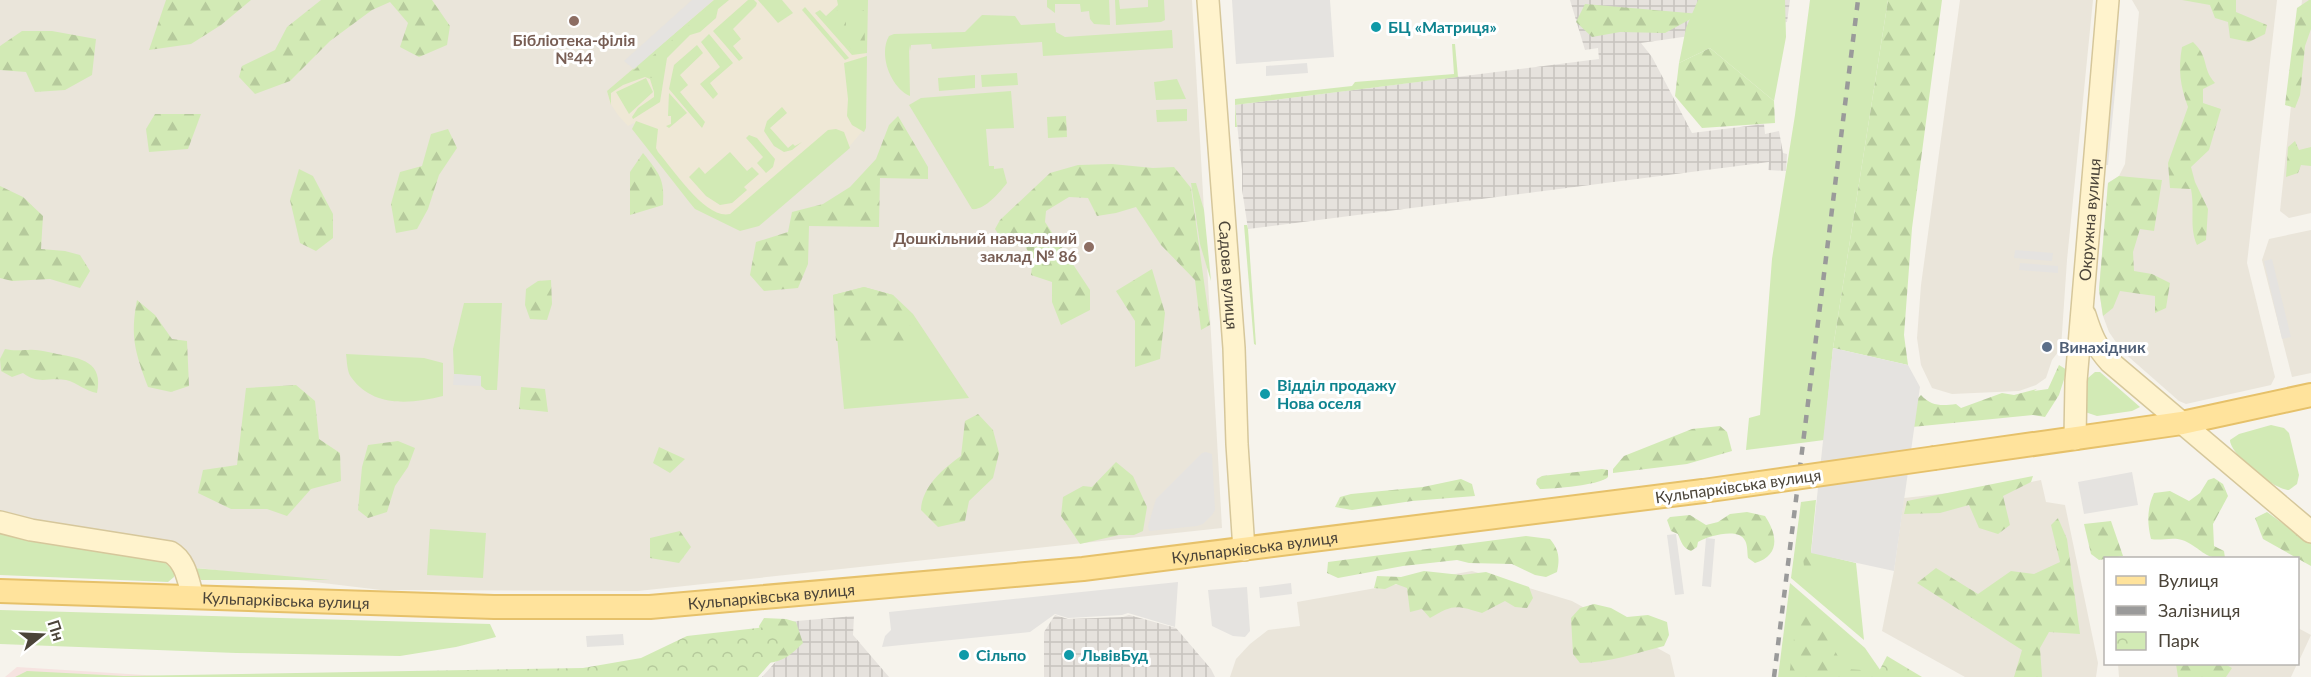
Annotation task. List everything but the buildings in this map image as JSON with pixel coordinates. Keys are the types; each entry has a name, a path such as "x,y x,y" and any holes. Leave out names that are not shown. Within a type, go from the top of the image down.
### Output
{"main road":[{"name":"Садова вулиця","path":"1208,0 1234,348 1244,549"},
{"name":"Окружна вулиця","path":"2075,439 2076,381 2108,0"},
{"path":"2083,309 2091,337 2098,350 2110,362 2311,532"},
{"path":"2076,381 2089,368 2110,362"},
{"name":"Кульпарківська вулиця","path":"0,591 494,607 650,608 1083,569 1702,491 2182,423 2311,395"},
{"name":"Кульпарківська вулиця","path":"0,522 31,530 170,552 177,556 183,565 193,597"}],"shaded area":[{"path":"0,0 1192,0 1222,528 638,591 381,590 0,544"},
{"path":"692,0 713,0 634,69 624,61"},
{"path":"714,0 867,0 865,128 848,148 757,225 709,212 642,137 634,123 628,126 618,115 610,103 607,91"},
{"path":"1232,0 1330,0 1334,57 1236,64"},
{"path":"1570,0 1790,0 1787,22 1641,43 1652,57 1692,133 1764,124 1765,134 1779,131 1783,153 1787,154 1786,171 1768,170 1769,162 1248,229 1235,105 1599,59 1598,48 1585,50"},
{"path":"1960,0 2093,0 2067,260 2061,348 2052,360 2046,378 2036,385 2019,391 1952,394 1932,388 1921,365 1917,338 1921,285"},
{"path":"2132,0 2277,0 2247,263 2275,377 2271,385 2186,404 2179,401 2122,351 2109,332 2103,316 2099,290 2108,183 2119,176 2125,164 2139,12"},
{"path":"2302,0 2311,0 2311,213 2289,218 2280,211"},
{"path":"2114,40 2120,40 2108,165 2103,165"},
{"path":"1307,63 1308,73 1266,76 1266,66"},
{"path":"2311,230 2311,373 2292,377 2262,260 2269,239"},
{"path":"2015,250 2053,253 2052,261 2014,258"},
{"path":"2272,259 2291,337 2282,339 2264,261"},
{"path":"2020,263 2058,266 2058,273 2019,270"},
{"path":"1833,348 1908,365 1920,387 1894,571 1811,553"},
{"path":"454,374 481,376 481,386 453,385"},
{"path":"1202,453 1212,454 1215,510 1212,515 1203,524 1197,526 1149,531 1148,526 1156,499"},
{"path":"2132,472 2138,505 2084,514 2078,482"},
{"path":"2041,480 2046,502 2065,505 2098,663 2096,677 1965,677 1882,631 1894,571 1904,498 2011,486"},
{"path":"1676,534 1684,594 1675,595 1667,535"},
{"path":"1706,538 1715,539 1711,587 1702,586"},
{"path":"1472,571 1572,601 1670,655 1675,677 1230,677 1236,659 1268,630 1300,626 1297,602"},
{"path":"1178,582 1175,627 1128,613 1068,618 1055,614 1030,632 882,647 885,636 891,630 889,612"},
{"path":"1291,583 1292,594 1260,598 1259,587"},
{"path":"1247,587 1250,631 1245,637 1233,636 1212,626 1208,590"},
{"path":"1055,615 1068,619 1129,615 1176,628 1211,669 1215,677 1044,677 1044,632"},
{"path":"854,616 853,635 889,677 762,677 788,648 785,622"},
{"path":"2299,629 2311,635 2299,661"},
{"path":"623,634 624,645 587,647 586,636"},
{"path":"2118,665 2297,665 2291,677 2119,677"},
{"path":"17,667 176,677 5,677"}],"green space":[{"path":"166,0 251,0 221,25 191,44 149,50"},
{"path":"321,0 432,0 450,26 447,45 419,57 400,47 408,23 390,2 372,10 330,41 290,81 255,94 239,77 242,66 275,50 287,27"},
{"path":"714,0 729,0 718,9 716,18 700,32 690,35 667,58 660,102 633,119 638,108 654,97 650,79 645,77 623,85 611,93 611,105 607,91"},
{"path":"718,0 726,0 715,10 712,20 697,32 688,33 666,55 657,76 653,78 641,76 625,81 630,73 663,48"},
{"path":"748,0 754,0 757,3 756,6 733,29 741,39 733,46 743,58 739,61 713,31"},
{"path":"758,0 782,0 793,13 778,23"},
{"path":"837,0 868,0 867,53 852,55 815,13 820,10 826,16 838,5"},
{"path":"1047,0 1109,0 1110,25 1094,24 1090,19 1089,11 1081,12 1080,4 1055,4 1055,13 1047,7"},
{"path":"1115,0 1119,0 1120,9 1148,7 1148,0 1164,0 1165,20 1116,25"},
{"path":"1698,0 1785,0 1786,37 1774,101 1710,48 1679,63 1686,28"},
{"path":"1810,0 1888,0 1833,348 1824,440 1746,450 1749,418 1760,415 1772,259 1795,115"},
{"path":"1888,0 1942,0 1912,228 1904,335 1908,365 1833,348"},
{"path":"2182,0 2236,0 2236,12 2267,25 2265,34 2249,42 2230,38 2228,22 2215,18 2210,5"},
{"path":"2311,0 2311,29 2305,46 2300,95 2295,108 2285,105 2297,8"},
{"path":"1585,4 1700,14 1665,33 1620,32 1592,37 1576,22"},
{"path":"805,7 849,58 845,60 802,10"},
{"path":"842,10 846,17 846,32 853,40 857,37 859,12 864,10 865,46 861,53 853,51 827,20 836,11"},
{"path":"982,15 1015,16 1021,25 1055,23 1056,32 1065,37 1172,30 1173,48 1043,56 1042,42 932,49 931,44 911,45 910,51 909,45 910,96 897,86 886,61 885,52 889,36 965,32"},
{"path":"22,31 52,31 96,39 92,75 65,90 35,92 26,72 0,70 0,46"},
{"path":"709,34 733,63 710,83 718,94 713,99 700,84 720,67 701,42"},
{"path":"2193,42 2202,53 2208,72 2215,83 2203,89 2203,103 2221,109 2209,150 2191,167 2195,182 2208,209 2206,240 2197,245 2193,232 2191,189 2170,188 2168,163 2188,107 2180,77 2182,47"},
{"path":"1452,44 1455,44 1458,77 1235,105 1235,99 1352,86 1355,82 1454,74"},
{"path":"697,45 703,53 680,75 688,85 680,92 705,122 702,128 669,89 674,65"},
{"path":"1710,48 1774,101 1775,123 1702,128 1675,96 1679,63"},
{"path":"867,56 866,128 864,132 852,125 847,116 848,99 844,63"},
{"path":"1017,73 1018,85 982,87 981,75"},
{"path":"975,75 975,88 939,91 938,78"},
{"path":"646,78 653,92 629,114 616,92"},
{"path":"1177,79 1186,99 1156,100 1154,82"},
{"path":"1011,91 1014,128 986,129 989,166 994,166 994,169 1003,168 1007,183 987,204 972,209 909,105 921,98"},
{"path":"669,93 687,113 669,128 666,126 671,124 671,116 668,116"},
{"path":"782,107 787,113 770,128 788,148 802,142 792,150 784,152 774,146 764,131 767,121"},
{"path":"1187,109 1187,121 1157,122 1156,110"},
{"path":"155,114 201,114 188,149 149,152 146,129"},
{"path":"898,116 928,167 928,179 880,178 879,227 809,226 808,264 798,288 764,291 750,275 756,242 788,232 792,212 823,204 850,187 876,159 889,125"},
{"path":"1066,116 1067,137 1048,138 1047,117"},
{"path":"636,121 658,129 656,148 658,152 701,202 721,214 730,214 828,130 836,129 844,132 850,148 759,226 740,231 695,209 632,129"},
{"path":"448,129 457,148 439,175 428,209 417,229 396,233 391,204 400,172 422,166 431,134"},
{"path":"749,135 757,138 775,159 773,167 766,173 757,163 763,157 746,138"},
{"path":"2295,141 2299,150 2311,147 2311,166 2301,165 2298,173 2286,177 2288,147"},
{"path":"730,152 747,171 752,167 759,174 744,187 747,190 732,203 720,205 706,196 689,177 699,167 705,174"},
{"path":"643,153 662,182 663,205 630,215 630,172"},
{"path":"1112,164 1153,168 1174,167 1191,188 1210,325 1201,330 1195,280 1161,245 1136,207 1097,216 1088,198 1069,197 1046,211 1045,222 1090,290 1090,310 1061,325 1052,302 1052,282 1031,275 1033,260 1025,246 1003,242 995,229 1000,220 1050,173 1078,165"},
{"path":"299,169 313,176 333,214 333,238 316,251 300,243 290,200"},
{"path":"2119,176 2162,180 2154,231 2140,229 2133,252 2134,271 2152,274 2170,283 2166,308 2155,313 2155,296 2120,291 2113,308 2103,316 2099,290 2108,183"},
{"path":"1191,183 1196,183 1204,210 1211,281 1200,244"},
{"path":"0,186 23,197 43,216 41,249 80,255 90,271 80,288 50,279 12,281 0,278"},
{"path":"1244,225 1247,225 1248,229 1256,345 1254,344"},
{"path":"1152,269 1165,313 1160,359 1135,367 1135,321 1116,291"},
{"path":"551,280 552,304 547,320 530,319 525,305 526,289 538,281"},
{"path":"864,287 893,295 913,314 969,398 844,409 833,295"},
{"path":"864,287 893,295 909,322 915,341 836,341 833,295"},
{"path":"137,300 155,315 172,339 187,341 189,386 171,392 148,387 135,344 134,324"},
{"path":"464,303 502,303 497,390 486,390 481,386 481,376 454,374 453,349"},
{"path":"5,349 39,350 74,357 89,363 97,374 97,393 66,380 39,380 23,373 12,377 1,371 0,359"},
{"path":"346,354 424,358 443,363 443,396 406,402 381,399 360,387 350,375"},
{"path":"2059,365 2067,370 2059,395 2045,417 2033,415 1912,427 1912,405 1921,395 1933,403 1956,404 1961,408 2002,393 2014,395 2037,389 2034,391 2048,389"},
{"path":"2095,372 2100,372 2140,407 2132,411 2097,416 2085,412 2088,378"},
{"path":"296,385 315,401 319,439 340,453 341,481 311,489 287,516 267,509 231,509 198,493 203,470 237,465 246,388"},
{"path":"521,387 545,389 548,412 519,409"},
{"path":"978,414 993,430 999,453 993,478 969,501 965,521 938,527 921,510 922,501 935,478 961,456 965,421"},
{"path":"2271,425 2284,428 2289,433 2299,475 2297,484 2289,490 2273,484 2254,471 2237,454 2230,440 2239,434"},
{"path":"1720,426 1727,432 1732,451 1687,464 1613,473 1613,469 1624,456 1692,429"},
{"path":"398,441 415,448 408,467 395,486 387,512 368,518 358,510 362,467 368,445"},
{"path":"659,447 685,459 670,473 653,463"},
{"path":"1116,462 1133,476 1147,507 1143,531 1134,535 1119,535 1080,544 1061,516 1063,497 1083,486 1092,487"},
{"path":"1608,470 1608,477 1596,482 1540,489 1536,484 1537,479 1542,476"},
{"path":"2033,476 2031,482 2003,496 2010,525 1998,534 1979,528 1969,505 1940,513 1904,514 1907,501"},
{"path":"2214,478 2223,484 2228,496 2213,524 2214,546 2224,551 2225,557 2212,557 2181,540 2151,539 2148,516 2154,493 2170,491 2189,501 2200,493 2208,480"},
{"path":"1461,479 1472,484 1475,496 1412,501 1352,510 1335,507 1340,497 1351,494 1423,487"},
{"path":"1816,500 1811,552 1856,563 1864,640 1791,578 1801,502"},
{"path":"1747,512 1765,516 1774,537 1773,549 1769,555 1755,563 1748,558 1744,539 1735,534 1708,537 1698,542 1697,547 1691,551 1688,550 1678,534 1671,531 1667,520 1670,517 1690,515 1706,525 1718,522 1730,514"},
{"path":"2267,512 2311,544 2311,566 2299,557 2263,539 2255,518"},
{"path":"2058,518 2067,539 2080,634 2049,632 2040,648 2042,677 2014,677 2022,650 1917,583 1936,568 1978,594 2011,571 2034,574 2060,562 2051,525"},
{"path":"2111,521 2123,556 2104,557 2104,559 2099,560 2091,554 2084,524"},
{"path":"430,529 486,533 483,578 427,575"},
{"path":"0,531 162,560 174,571 174,577 168,582 0,575"},
{"path":"680,531 691,547 679,563 650,558 650,538"},
{"path":"1526,536 1550,539 1558,554 1557,572 1546,577 1535,575 1512,564 1469,563 1457,560 1403,566 1338,578 1327,573 1328,562"},
{"path":"1808,554 1817,556 1820,562 1814,572 1805,574 1803,558"},
{"path":"194,568 330,580 201,580"},
{"path":"1424,571 1461,575 1486,572 1529,587 1533,598 1527,608 1515,607 1505,601 1482,613 1455,607 1430,618 1422,609 1410,612 1407,588 1396,584 1385,589 1374,588 1377,576 1401,577"},
{"path":"1790,583 1865,648 1885,677 1778,677"},
{"path":"1594,604 1611,608 1627,617 1648,615 1667,622 1669,635 1664,646 1611,659 1580,663 1573,654 1571,618 1580,608"},
{"path":"1805,606 1814,613 1845,669 1878,671 1882,677 1789,677 1798,608"},
{"path":"0,610 490,624 496,637 456,647 400,656 236,653 0,644"},
{"path":"764,618 796,622 803,643 782,659 771,663 756,663 761,637 759,626"},
{"path":"774,626 780,628 784,647 758,677 15,677 27,671 124,676 583,668 641,658 687,636"},
{"path":"1887,656 1922,677 1876,677"},
{"path":"2176,665 2227,665 2232,668 2226,677 2178,677"}],"railway":[{"path":"1774,677 1858,0"}],"place":[{"name":"Бібліотека-філія №44","path":"574,21"},
{"name":"БЦ «Матриця»","path":"1376,27"},
{"name":"Дошкільний навчальний заклад № 86","path":"1089,247"},
{"name":"Винахідник","path":"2047,347"},
{"name":"Відділ продажу Нова оселя","path":"1265,394"},
{"name":"Сільпо","path":"964,655"},
{"name":"ЛьвівБуд","path":"1069,655"}]}
